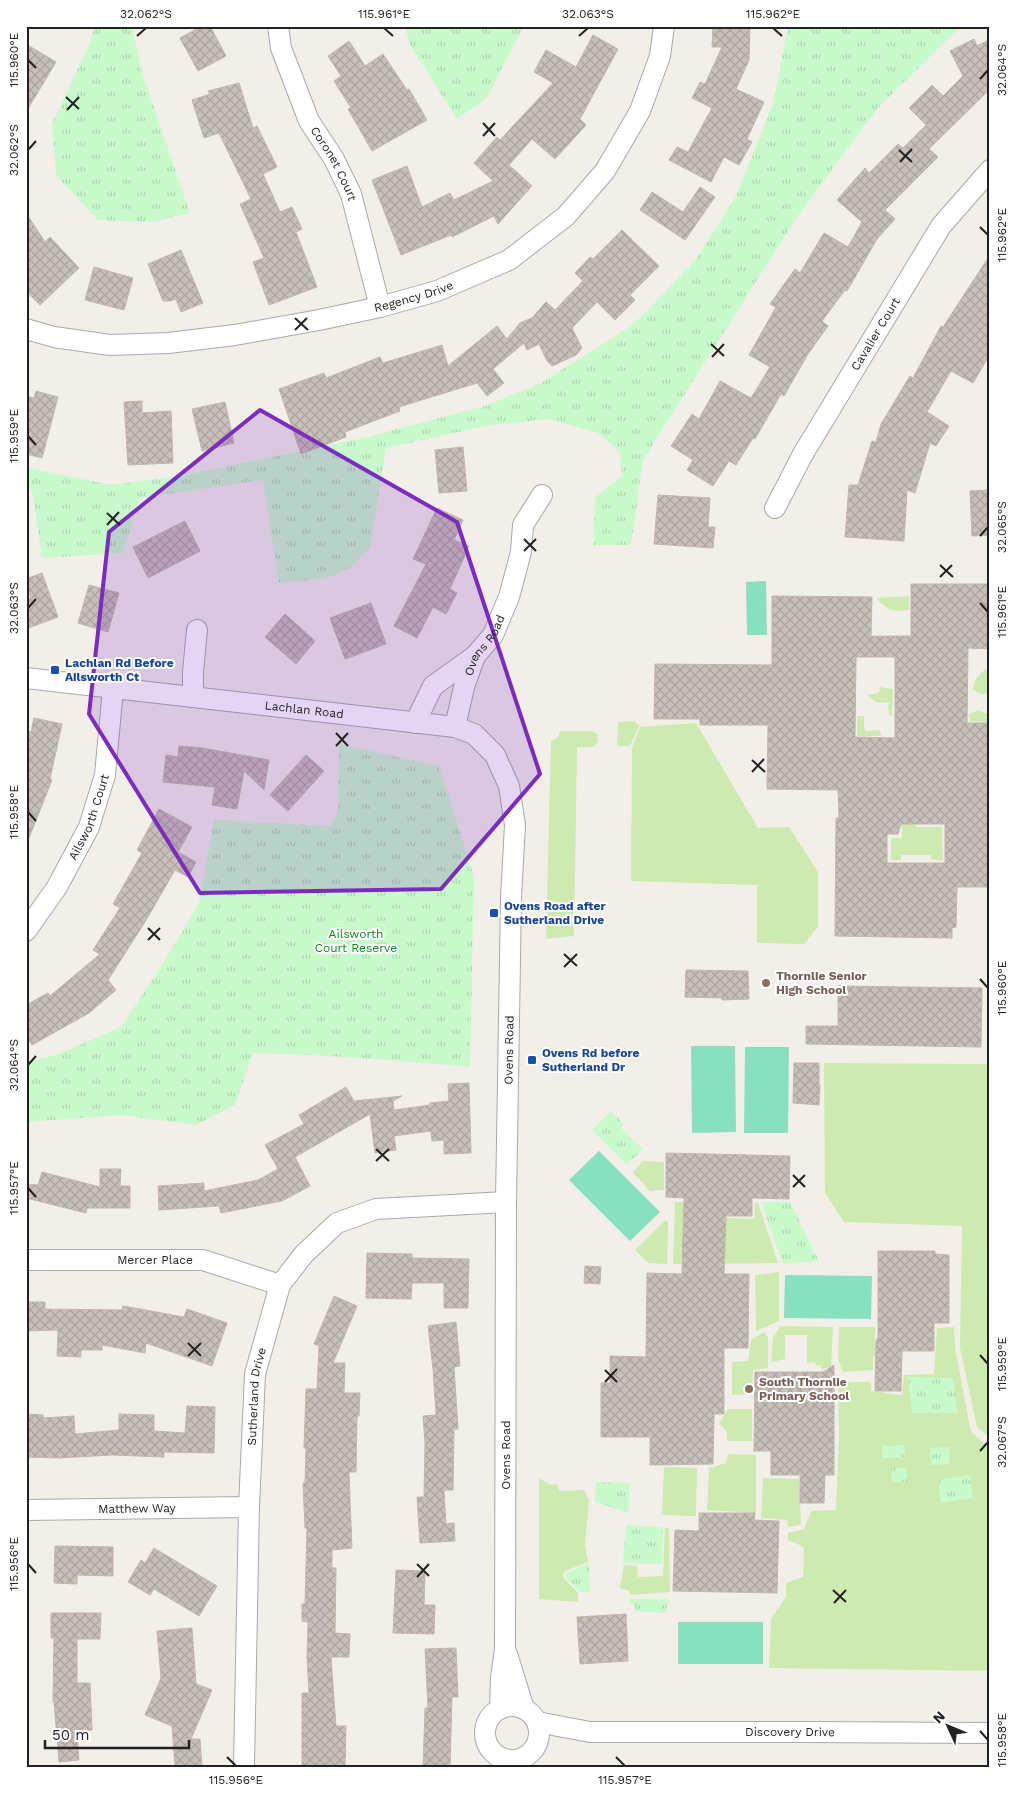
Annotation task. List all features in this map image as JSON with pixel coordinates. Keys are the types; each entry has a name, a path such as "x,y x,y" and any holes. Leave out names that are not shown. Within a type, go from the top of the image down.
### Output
{"street":[{"name":"Coronet Court","path":"278,26 281,48 309,121 334,159 351,194 380,307"},
{"name":"Regency Drive","path":"26,329 54,336 110,345 168,343 235,335 380,307 437,291 510,260 566,216 605,171 640,111 660,56 664,26"},
{"name":"Cavalier Court","path":"775,508 803,454 941,226 990,170"},
{"name":"Ovens Road","path":"500,1709 501,1678 505,1650 506,1202 514,825 509,786 495,755 474,734 455,727 464,687 475,656 493,635 510,598 521,552 523,525 542,495"},
{"path":"193,696 197,630"},
{"path":"415,723 433,686 475,656"},
{"name":"Lachlan Road","path":"26,678 455,727"},
{"name":"Ailsworth Court","path":"26,931 57,887 89,828 105,775 113,689"},
{"name":"Sutherland Drive","path":"244,1767 249,1507 256,1374 280,1285 304,1254 337,1223 376,1209 506,1202"},
{"name":"Mercer Place","path":"26,1260 203,1260 280,1285"},
{"name":"Matthew Way","path":"26,1510 249,1507"},
{"name":"Ovens Road","path":"505,1650 539,1736 537,1744"},
{"path":"531,1715 516,1706 500,1709 493,1714 488,1722 485,1730 486,1739 496,1760 522,1762 534,1750 537,1744"},
{"name":"Discovery Drive","path":"531,1715 590,1732"},
{"name":"Discovery Drive","path":"537,1744 590,1732 990,1733"}],"highlighted area":[{"path":"260,410 457,522 540,774 441,889 200,893 89,714 109,532"}],"green space":[{"path":"95,26 132,26 141,69 190,213 152,222 98,220 56,175 52,124 90,42"},
{"path":"405,26 524,26 486,99 457,119 409,43"},
{"path":"788,26 961,26 877,109 797,217 643,460 631,545 593,545 595,497 622,476 620,452 598,433 549,419 486,426 386,448 370,547 352,567 327,578 279,583 263,480 140,498 123,553 42,558 32,490 26,487 26,467 110,485 181,476 363,438 485,406 541,383 628,328 645,313 696,259 735,198 773,104"},
{"path":"766,581 767,635 747,635 746,582"},
{"path":"909,596 909,610 904,611 891,610 883,606 877,598"},
{"path":"988,668 990,669 990,691 985,694 979,693 973,689 974,683 980,674"},
{"path":"880,687 893,689 892,716 889,715 888,706 890,702 877,703 867,695 879,693"},
{"path":"977,711 990,716 990,722 970,721 969,714"},
{"path":"857,716 864,716 866,731 880,730 881,736 857,736"},
{"path":"634,721 639,726 630,746 617,746 618,722"},
{"path":"696,723 758,828 789,827 818,872 818,927 804,944 757,943 757,885 632,881 632,748 640,727"},
{"path":"560,731 592,731 597,734 598,741 594,747 577,747 574,936 546,939 551,741 558,737"},
{"name":"Ailsworth Court Reserve","path":"339,744 439,766 474,877 470,1067 362,1058 253,1053 235,1105 196,1125 122,1115 26,1122 26,1062 59,1054 121,1027 164,962 199,903 214,820 331,826 338,811"},
{"path":"916,814 916,827 942,827 943,861 931,859 931,855 901,855 901,860 891,860 891,838 902,838 902,815"},
{"path":"691,1046 735,1046 736,1132 692,1133"},
{"path":"745,1047 789,1047 788,1133 744,1133"},
{"path":"824,1063 990,1064 990,1438 977,1427 960,1348 962,1226 844,1222 825,1193"},
{"path":"611,1111 624,1124 621,1128 643,1149 627,1165 592,1130"},
{"path":"599,1151 660,1212 630,1241 569,1180"},
{"path":"643,1161 664,1162 664,1190 650,1191 633,1173"},
{"path":"675,1202 701,1202 703,1217 754,1219 755,1202 758,1203 778,1263 673,1264"},
{"path":"761,1202 790,1202 819,1261 783,1264"},
{"path":"665,1220 668,1222 667,1264 649,1263 635,1250"},
{"path":"779,1272 779,1321 756,1331 755,1275"},
{"path":"785,1275 872,1276 871,1319 784,1318"},
{"path":"780,1326 833,1327 831,1367 821,1369 821,1365 816,1365 815,1362 807,1363 807,1335 785,1335 785,1359 771,1362 773,1338"},
{"path":"839,1327 875,1327 873,1370 843,1372 838,1360"},
{"path":"954,1327 955,1348 971,1432 990,1448 990,1671 769,1668 771,1619 786,1597 786,1583 803,1577 804,1547 788,1540 788,1533 804,1529 811,1511 836,1510 839,1438 838,1382 871,1382 871,1391 902,1395 904,1375 934,1374 937,1328"},
{"path":"764,1332 768,1337 768,1368 753,1370 752,1394 732,1395 732,1362 748,1361 751,1340"},
{"path":"908,1377 953,1378 957,1413 912,1413"},
{"path":"728,1409 752,1409 752,1441 727,1441 727,1432 719,1423"},
{"path":"904,1445 905,1457 882,1458 882,1446"},
{"path":"949,1447 950,1464 931,1465 930,1448"},
{"path":"728,1454 756,1455 756,1513 707,1510 709,1468 726,1463"},
{"path":"664,1467 697,1468 696,1516 662,1515"},
{"path":"906,1467 907,1482 892,1482 891,1469"},
{"path":"970,1475 973,1498 941,1503 938,1480"},
{"path":"539,1478 550,1485 557,1484 559,1491 584,1490 589,1500 585,1545 588,1562 565,1571 562,1576 578,1593 578,1602 539,1599"},
{"path":"763,1478 799,1479 801,1525 788,1527 787,1520 761,1518"},
{"path":"596,1482 630,1483 629,1513 595,1502"},
{"path":"626,1525 663,1527 662,1564 623,1563"},
{"path":"665,1527 669,1529 670,1592 630,1595 630,1591 620,1588 624,1565 637,1566 638,1577 663,1576"},
{"path":"589,1564 590,1592 580,1592 567,1579 566,1573"},
{"path":"630,1599 668,1599 669,1602 667,1603 666,1613 635,1611 634,1605 630,1604"},
{"path":"678,1622 763,1622 763,1664 678,1664"},
{"path":"752,1765 990,1765 990,1767 751,1767"}],"building":[{"path":"202,26 210,26 226,56 198,71 180,38"},
{"path":"713,26 750,26 749,60 736,89 764,102 747,139 752,142 739,165 724,157 711,182 669,160 677,147 688,152 712,108 692,98 700,82 705,84 722,47 712,47"},
{"path":"593,35 618,49 580,119 586,125 555,159 532,139 509,165 532,186 498,224 494,216 452,237 451,235 401,255 372,180 407,166 422,207 450,193 454,200 493,181 474,163 497,137 500,140 553,83 534,72 546,50 576,67"},
{"path":"974,39 977,46 990,39 990,89 929,149 938,157 885,210 895,219 877,239 847,291 845,290 822,321 828,326 808,354 784,396 781,394 755,439 753,438 736,465 729,461 713,486 687,470 693,460 671,446 692,414 699,419 720,381 751,398 770,367 749,355 776,307 770,304 795,269 800,273 824,233 848,247 862,222 837,200 865,168 869,173 898,144 903,148 926,125 909,108 932,85 943,96 963,76 950,51"},
{"path":"349,41 365,66 383,54 407,90 409,89 427,120 372,151 348,109 351,108 334,81 341,76 328,56"},
{"path":"26,44 56,62 26,112"},
{"path":"239,83 253,128 257,126 277,167 263,174 280,212 292,207 302,229 296,232 317,287 269,305 253,262 264,258 240,204 251,199 219,133 204,138 192,100 210,94 208,91"},
{"path":"700,187 715,197 685,240 640,210 652,192 683,212"},
{"path":"26,213 45,242 50,237 79,268 40,305 26,291"},
{"path":"622,230 659,266 630,295 635,300 615,320 597,302 572,328 582,348 576,355 552,366 547,361 539,344 527,350 524,343 493,369 504,383 487,396 477,383 399,407 400,411 345,432 346,437 301,454 279,389 324,373 326,378 380,357 383,363 442,345 448,366 497,326 507,339 520,323 532,318 546,302 555,310 583,281 575,273 590,257 593,259"},
{"path":"181,250 203,303 181,312 176,299 163,301 148,264"},
{"path":"990,255 990,354 973,383 951,371 927,412 949,426 936,446 930,443 915,493 907,490 904,541 845,537 849,485 858,485 872,441 876,442 881,424 910,376 913,378 941,326 943,327"},
{"path":"94,267 133,278 124,310 85,300"},
{"path":"36,391 58,397 42,458 26,454 26,396 34,398"},
{"path":"142,401 142,413 171,411 173,463 128,465 124,402"},
{"path":"225,402 234,443 202,451 192,409"},
{"path":"463,447 467,491 439,493 435,450"},
{"path":"990,490 990,535 972,536 970,491"},
{"path":"658,495 710,498 708,527 715,527 713,548 654,544"},
{"path":"437,508 463,520 454,540 469,546 450,589 457,593 446,614 433,607 417,638 394,626 426,564 413,559"},
{"path":"185,521 200,551 148,578 133,547"},
{"path":"42,573 58,617 26,629 26,600 31,598 26,585 26,579"},
{"path":"911,584 990,584 990,649 968,648 967,723 990,723 990,887 957,887 956,927 952,928 952,938 835,936 836,818 839,818 838,790 767,789 768,725 700,725 700,719 654,719 655,664 772,665 772,596 872,597 871,636 911,636","holes":["856,657 895,657 895,738 855,737","901,824 945,824 945,863 887,863 887,834 898,834"]},
{"path":"89,585 119,593 108,632 78,623"},
{"path":"371,603 386,644 345,659 330,618"},
{"path":"285,614 315,641 296,664 265,637"},
{"path":"34,718 62,724 50,779 52,780 27,843 26,731 31,732"},
{"path":"179,746 202,748 269,760 264,790 244,771 237,809 212,805 215,787 163,782 166,755 178,757"},
{"path":"306,755 324,771 288,811 270,795"},
{"path":"159,809 192,827 178,852 196,862 188,877 175,870 108,980 116,990 89,1013 32,1045 26,1036 26,1005 48,993 50,996 100,954 93,950 120,908 113,904 142,853 137,850"},
{"path":"686,970 748,971 749,999 722,1000 722,998 685,997"},
{"path":"838,986 982,988 981,1047 806,1044 806,1026 838,1026"},
{"path":"794,1063 819,1063 819,1105 793,1103"},
{"path":"469,1083 471,1153 444,1154 444,1140 432,1141 431,1131 394,1136 396,1150 375,1153 370,1114 295,1157 310,1186 282,1201 221,1213 219,1206 159,1210 158,1186 204,1183 204,1191 258,1180 278,1169 265,1145 304,1124 299,1115 346,1087 354,1101 402,1096 393,1101 394,1110 449,1101 448,1084"},
{"path":"666,1153 790,1156 789,1199 752,1198 752,1216 726,1216 724,1274 749,1274 748,1348 724,1348 724,1414 714,1414 713,1464 650,1465 650,1437 601,1437 601,1383 610,1383 610,1356 646,1357 647,1273 682,1274 684,1198 666,1197"},
{"path":"100,1169 121,1169 120,1186 130,1186 130,1208 87,1208 86,1213 26,1198 26,1184 38,1185 42,1172 100,1187"},
{"path":"878,1251 935,1251 935,1254 949,1255 949,1323 934,1323 934,1351 902,1351 901,1391 875,1391 876,1340 878,1338"},
{"path":"367,1253 412,1254 412,1258 469,1259 468,1308 444,1308 444,1283 412,1283 411,1299 366,1298"},
{"path":"585,1266 601,1267 600,1284 584,1283"},
{"path":"334,1296 357,1306 333,1363 345,1363 344,1393 360,1393 359,1416 357,1416 356,1472 349,1472 352,1548 332,1550 332,1568 336,1568 335,1633 350,1634 349,1657 331,1657 336,1726 346,1726 345,1767 302,1767 302,1693 309,1693 307,1658 308,1622 302,1621 302,1604 305,1604 307,1528 305,1528 303,1483 305,1483 306,1389 317,1389 319,1346 314,1344"},
{"path":"26,1302 45,1302 45,1309 122,1310 123,1306 184,1317 187,1309 227,1323 212,1366 146,1343 145,1353 102,1345 102,1350 81,1350 81,1357 57,1356 58,1330 26,1331"},
{"path":"456,1322 460,1366 454,1367 458,1429 454,1429 453,1490 444,1490 446,1524 454,1523 455,1541 420,1543 417,1497 424,1497 425,1443 423,1416 436,1415 428,1326"},
{"path":"834,1365 834,1475 825,1475 824,1503 800,1503 800,1475 771,1475 771,1451 754,1451 755,1372 823,1372"},
{"path":"187,1406 215,1407 214,1453 164,1452 164,1457 112,1455 59,1458 26,1457 26,1414 43,1415 43,1418 74,1416 75,1434 119,1430 119,1414 154,1415 154,1431 185,1433"},
{"path":"699,1513 755,1513 754,1520 779,1521 777,1593 673,1591 675,1530 699,1531"},
{"path":"55,1546 113,1547 113,1576 77,1575 77,1584 54,1583"},
{"path":"154,1548 217,1586 199,1616 154,1589 150,1595 128,1582 141,1560 145,1563"},
{"path":"396,1570 425,1571 424,1605 435,1605 434,1634 393,1633"},
{"path":"51,1613 101,1613 100,1639 77,1639 77,1683 90,1683 92,1730 77,1731 79,1760 59,1762 53,1702 54,1638 51,1638"},
{"path":"626,1614 628,1661 580,1664 577,1617"},
{"path":"192,1628 196,1684 212,1690 191,1739 200,1739 202,1767 175,1767 172,1726 145,1715 161,1678 157,1631"},
{"path":"456,1648 458,1697 452,1697 450,1767 423,1767 425,1708 428,1708 425,1649"}],"place":[{"name":"Lachlan Rd Before Ailsworth Ct","path":"55,670"},
{"name":"Ovens Road after Sutherland Drive","path":"494,913"},
{"name":"Thornlie Senior High School","path":"766,983"},
{"name":"Ovens Rd before Sutherland Dr","path":"532,1060"},
{"name":"South Thornlie Primary School","path":"749,1389"}]}
